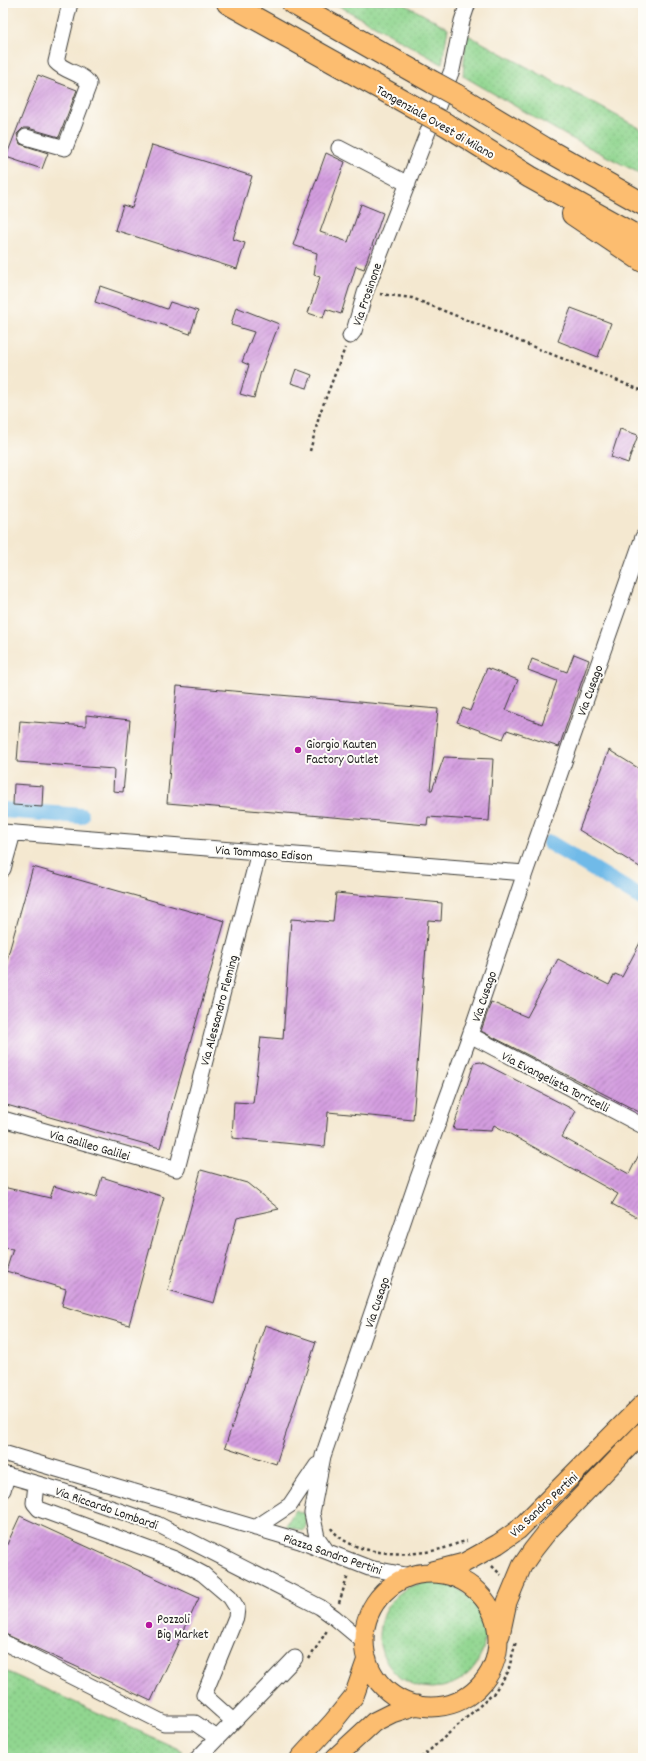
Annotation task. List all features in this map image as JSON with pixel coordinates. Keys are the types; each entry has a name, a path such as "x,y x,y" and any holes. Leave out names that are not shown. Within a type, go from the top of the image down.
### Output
{"highway":[{"name":"Tangenziale Ovest di Milano","path":"228,3 445,124 530,177 643,240"},
{"path":"293,3 456,95 544,148 643,204"},
{"path":"544,148 592,164 643,186"},
{"path":"530,177 578,218 643,261"}],"main road":[{"name":"Via Sandro Pertini","path":"417,1575 464,1563 498,1544 518,1530 643,1404"},
{"name":"Via Sandro Pertini","path":"496,1652 506,1602 522,1566 548,1532 639,1440"},
{"name":"Piazza Sandro Pertini","path":"436,1573 452,1576 467,1584 482,1597 491,1611 495,1623 497,1635 496,1652 487,1675 470,1693 448,1704 432,1706 417,1705 400,1698 386,1689 375,1677 366,1650 367,1621 378,1599 396,1583 417,1575 436,1573"},
{"path":"300,1758 333,1722 354,1696 366,1650"},
{"path":"335,1758 374,1722 392,1713 417,1705"}],"street":[{"path":"26,137 65,148 88,84 86,80 62,69 56,62 70,3"},
{"name":"Via Frosinone","path":"350,336 354,331 365,293 452,70 462,21 468,3"},
{"path":"338,148 408,184"},
{"name":"Via Cusago","path":"326,1550 317,1537 312,1513 323,1456 418,1178 470,1036 525,873 643,537"},
{"path":"3,869 8,832"},
{"name":"Via Tommaso Edison","path":"8,832 525,873"},
{"name":"Via Alessandro Fleming","path":"177,1169 259,852"},
{"name":"Via Evangelista Torricelli","path":"470,1036 643,1126"},
{"name":"Via Galileo Galilei","path":"3,1119 177,1169"},
{"name":"Via Riccardo Lombardi","path":"3,1453 255,1528"},
{"name":"Via Cusago","path":"255,1528 290,1505 302,1490 323,1456"},
{"name":"Via Riccardo Lombardi","path":"4,1480 36,1484 137,1515 164,1527 250,1571"},
{"path":"36,1484 34,1503 39,1509 175,1559 203,1574 230,1597 237,1608 236,1617 204,1695 234,1721"},
{"name":"Piazza Sandro Pertini","path":"255,1528 326,1550 369,1568 417,1575"},
{"name":"Piazza Sandro Pertini","path":"250,1571 320,1607 334,1617 366,1650"},
{"path":"3,1642 164,1723 195,1723 217,1738"},
{"path":"198,1758 295,1658"}],"path":[{"path":"365,293 399,295 412,298 643,391"},
{"name":"Via Frosinone","path":"310,451 320,413 350,336"},
{"path":"312,1513 324,1514 335,1533 350,1543 375,1552 402,1554 440,1549 467,1541"},
{"path":"491,1565 505,1578"},
{"path":"420,1758 493,1694 508,1672 517,1638"}],"green space":[{"path":"334,3 402,3 448,28 442,64"},
{"path":"466,34 643,130 643,175 567,136 463,76"},
{"path":"295,1510 306,1514 306,1528 303,1531 286,1526"},
{"path":"432,1582 452,1586 470,1597 481,1615 485,1635 481,1655 470,1673 452,1684 432,1688 412,1684 394,1673 383,1655 379,1635 383,1615 394,1597 412,1586"},
{"path":"3,1670 183,1751 176,1758 3,1758"}],"building":[{"path":"38,75 77,90 59,137 28,128 23,128 17,134 20,144 48,153 42,169 6,157"},
{"path":"152,145 252,176 233,239 245,243 237,269 115,230 123,205 132,208"},
{"path":"326,153 345,162 320,232 348,242 361,204 383,213 364,269 356,266 341,314 326,309 323,318 308,313 320,277 314,275 317,253 293,245"},
{"path":"100,286 167,309 170,302 198,311 190,334 95,302"},
{"path":"236,307 279,324 261,371 254,398 240,394 249,365 242,362 254,332 231,325"},
{"path":"571,308 611,323 598,357 558,341"},
{"path":"296,369 312,375 307,388 291,383"},
{"path":"620,429 638,435 628,463 611,457"},
{"path":"574,654 589,660 559,747 507,730 503,739 457,722 463,708 470,711 487,668 518,680 506,710 542,724 557,681 528,670 532,659 567,672"},
{"path":"177,686 438,709 430,790 432,790 444,757 493,759 489,821 428,817 427,825 167,803"},
{"path":"86,715 130,720 123,792 113,791 114,769 17,762 20,721 86,726"},
{"path":"609,750 643,771 643,869 579,830"},
{"path":"14,784 43,786 42,807 13,805"},
{"path":"33,867 225,921 160,1148 3,1104 3,973"},
{"path":"336,893 442,903 441,921 428,920 413,1120 328,1112 325,1147 232,1138 234,1102 253,1103 261,1037 283,1039 291,919 333,922"},
{"path":"643,937 643,1114 481,1031 491,1002 527,1017 558,959 609,985 615,974 622,977"},
{"path":"481,1062 576,1111 562,1137 629,1174 643,1147 643,1221 612,1204 618,1194 494,1125 491,1131 453,1129 474,1063"},
{"path":"201,1170 247,1183 279,1209 237,1218 214,1303 168,1290"},
{"path":"102,1177 164,1197 129,1325 62,1306 66,1289 6,1271 13,1249 3,1248 3,1187 50,1198 54,1186 96,1198"},
{"path":"265,1325 316,1342 276,1464 225,1447"},
{"path":"20,1516 199,1598 151,1701 3,1633 3,1553"}],"waterway":[{"path":"3,810 81,816"},
{"path":"550,843 643,899"}],"place":[{"name":"Giorgio Kauten Factory Outlet","path":"298,750"},
{"name":"Pozzoli Big Market","path":"149,1625"}]}
